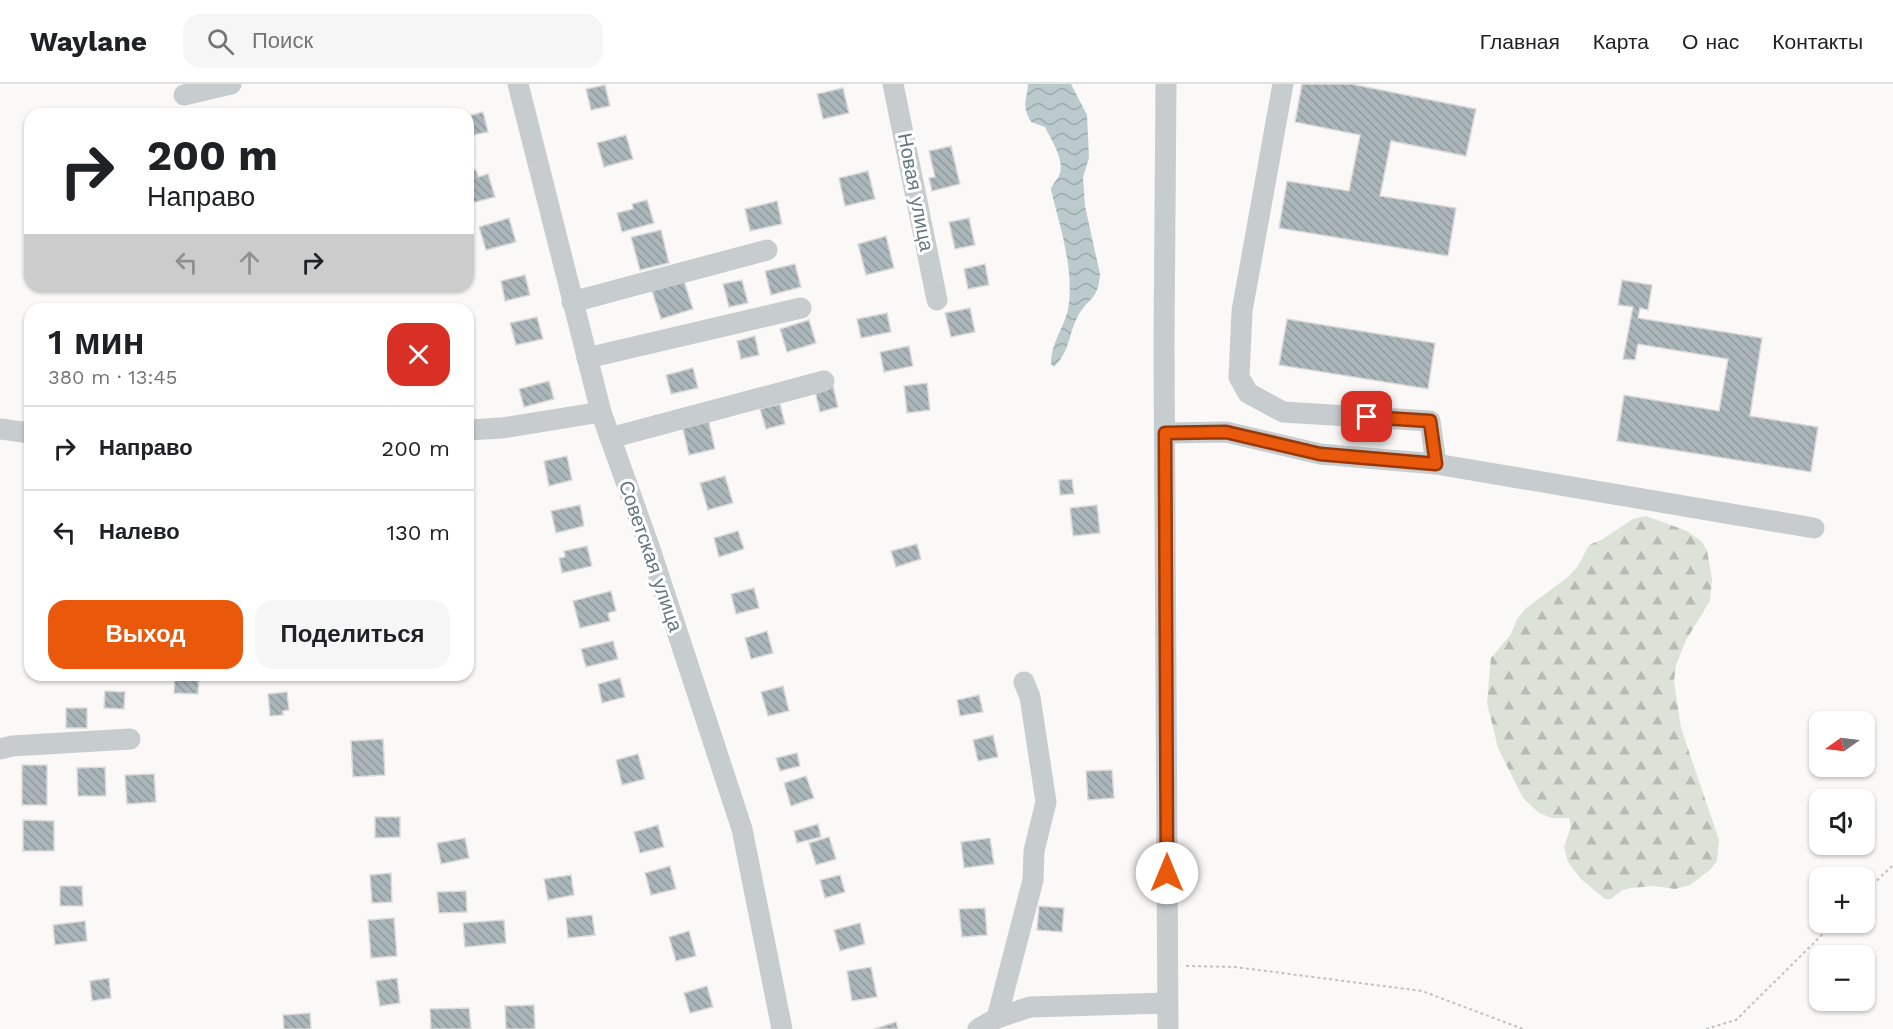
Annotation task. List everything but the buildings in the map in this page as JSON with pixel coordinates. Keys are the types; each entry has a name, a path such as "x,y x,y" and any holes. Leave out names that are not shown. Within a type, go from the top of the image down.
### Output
{"street":[{"path":"184,95 231,84"},
{"name":"Советская улица","path":"518,84 601,412 649,546 742,830 782,1029"},
{"name":"Новая улица","path":"893,84 937,300"},
{"path":"1166,84 1168,1029"},
{"path":"1283,84 1242,311 1239,377 1248,393 1283,412 1430,421 1436,464"},
{"path":"573,302 767,250"},
{"path":"587,358 801,308"},
{"path":"610,438 824,381"},
{"path":"474,430 502,428 601,412"},
{"path":"0,429 24,433"},
{"path":"1165,433 1226,432 1320,454 1436,464 1814,528"},
{"path":"997,1018 1033,880 1034,851 1047,802 1030,697 1024,682"},
{"path":"0,749 12,746 130,739"},
{"path":"978,1029 997,1018 1030,1006 1167,1003"}],"path":[{"path":"1875,882 1893,865"},
{"path":"1706,1029 1736,1020 1824,933"},
{"path":"1167,966 1235,967 1422,991 1522,1029"}],"green space":[{"path":"1646,516 1687,531 1701,541 1707,550 1712,579 1710,601 1686,640 1676,665 1674,681 1681,728 1719,840 1717,861 1710,870 1690,885 1675,889 1654,886 1631,888 1622,890 1611,899 1605,899 1581,879 1568,862 1564,847 1571,827 1569,818 1552,818 1539,813 1523,798 1498,748 1487,703 1491,658 1511,634 1517,619 1525,609 1569,576 1578,566 1589,545 1603,539 1633,519"}],"water":[{"path":"1028,84 1071,84 1087,115 1089,158 1083,177 1085,206 1100,274 1099,283 1095,295 1078,316 1064,354 1054,367 1051,364 1052,355 1068,311 1070,289 1065,246 1051,190 1061,167 1056,149 1045,127 1031,122 1026,111"}],"route":[{"path":"1167,873 1165,433 1226,432 1320,454 1436,464 1430,421 1367,417"}]}
